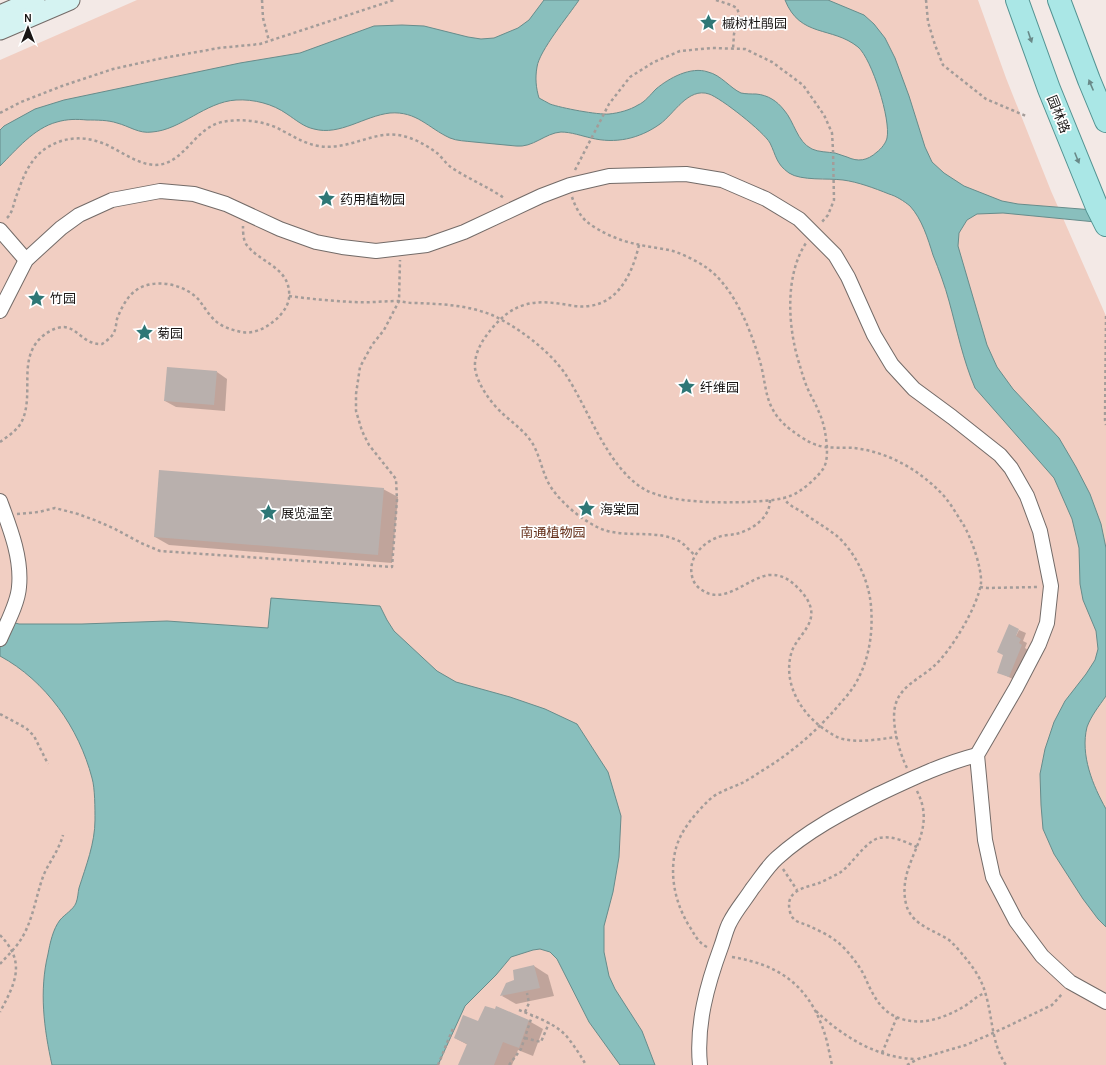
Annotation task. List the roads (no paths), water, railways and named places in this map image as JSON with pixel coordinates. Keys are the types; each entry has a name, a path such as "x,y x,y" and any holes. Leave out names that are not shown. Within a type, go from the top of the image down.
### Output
{"main road":[{"path":"0,15 35,0"},
{"path":"0,30 70,0"},
{"name":"园林路","path":"1017,0 1049,89 1102,216"},
{"path":"1059,0 1106,121"}],"street":[{"path":"0,311 26,260 61,228 79,215 112,200 160,191 194,194 226,204 280,229 316,242 376,251 427,245 464,232 541,196 570,185 609,176 686,174 722,180 766,199 799,219 835,255 848,277 874,335 892,365 914,389 952,416 1000,456 1011,468 1027,496 1040,531 1051,586 1047,623 1039,644 1016,688 977,755 985,840 993,877 1016,921 1042,956 1070,982 1106,1002"},
{"path":"1,226 26,260"},
{"path":"0,501 13,536 19,570 19,588 10,618 0,639"},
{"path":"700,1065 699,1051 702,1015 708,984 730,921 775,860 801,838 844,812 911,778 953,761 977,755"}],"water":[{"path":"544,0 579,0 543,52 537,67 536,83 539,98 550,104 597,113 609,114 620,112 641,104 656,89 674,77 688,72 701,71 717,76 741,93 760,95 775,101 787,115 803,142 812,149 835,153 855,160 862,160 879,151 887,138 886,118 883,104 869,64 858,47 838,36 808,26 799,20 791,12 785,0 828,0 864,15 874,24 885,38 895,58 909,96 925,147 932,162 944,173 964,186 1002,201 1018,204 1106,211 1106,223 1003,213 977,214 967,220 959,233 958,246 987,345 997,367 1013,389 1059,438 1090,494 1101,524 1106,548 1106,696 1087,727 1085,748 1092,780 1106,809 1106,927 1083,899 1054,854 1043,829 1041,805 1040,774 1045,749 1054,722 1065,701 1095,660 1098,649 1096,631 1083,600 1080,584 1079,548 1072,519 1054,478 975,388 964,356 946,290 927,236 918,217 905,202 897,197 872,187 854,182 837,179 794,176 781,166 770,143 760,131 723,102 709,94 701,93 694,94 688,98 660,124 635,137 618,140 600,140 573,133 561,132 522,146 453,139 415,117 399,113 380,115 333,130 314,129 303,125 282,110 269,105 250,100 236,100 225,102 203,110 183,122 163,130 152,132 138,131 114,122 76,119 64,120 49,125 33,134 0,166 0,130 4,126 35,109 64,100 240,63 300,53 374,26 424,26 468,37 481,39 494,38 518,28 529,20"},
{"path":"271,598 380,606 394,631 437,671 456,682 510,697 545,709 577,724 608,772 621,816 619,857 613,892 604,926 604,952 609,976 615,989 642,1031 655,1065 620,1065 589,1022 557,959 550,952 540,949 511,957 496,975 465,1006 438,1065 52,1065 45,1024 43,996 45,968 54,932 60,920 73,908 76,903 79,888 90,854 95,829 94,787 79,741 58,708 46,692 32,679 17,666 0,656 0,619 19,624 82,624 167,621 268,628"}],"place":[{"name":"槭树杜鹃园","path":"709,23"},
{"name":"药用植物园","path":"327,199"},
{"name":"竹园","path":"37,298"},
{"name":"菊园","path":"144,333"},
{"name":"纤维园","path":"687,387"},
{"name":"海棠园","path":"587,509"},
{"name":"展览温室","path":"268,513"}],"park label":[{"name":"南通植物园","path":"553,532"}]}
